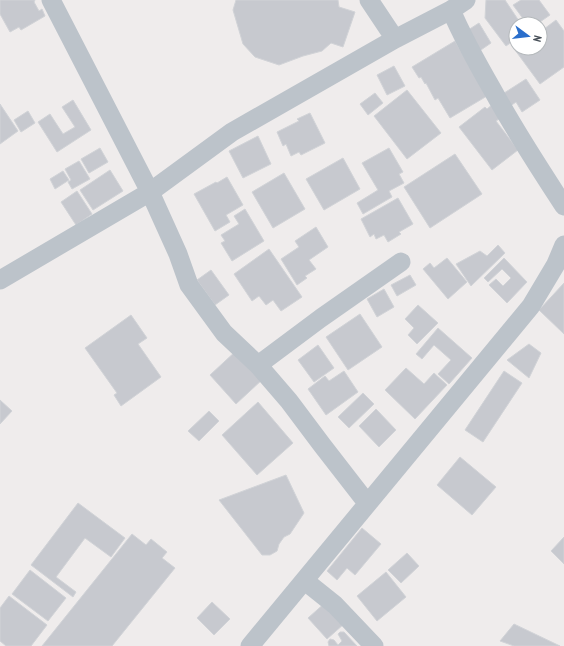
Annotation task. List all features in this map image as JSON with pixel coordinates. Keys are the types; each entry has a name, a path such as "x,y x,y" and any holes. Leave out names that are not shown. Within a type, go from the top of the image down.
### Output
{"street":[{"path":"51,0 150,192 178,254 189,285 224,333 258,365 290,401 367,503"},
{"path":"369,0 394,39"},
{"path":"0,280 150,192 232,132 394,39 458,5 463,38 535,163 564,206"},
{"path":"250,646 531,306 556,264 564,245"},
{"path":"258,365 401,262"},
{"path":"304,581 335,605 374,646"}],"building":[{"path":"0,0 35,0 34,2 39,11 42,9 45,16 21,30 19,27 10,32 0,14"},
{"path":"236,0 338,0 339,7 355,12 343,47 331,43 322,51 279,65 255,57 243,44 233,10"},
{"path":"486,0 505,0 516,16 508,16 508,45 506,46 485,18"},
{"path":"521,0 539,0 550,15 548,16 521,16 513,5"},
{"path":"556,20 564,31 564,67 540,84 519,56 548,56 548,26"},
{"path":"479,23 491,43 478,52 465,32"},
{"path":"455,41 487,96 450,118 438,98 435,100 426,83 425,84 421,77 419,78 412,67"},
{"path":"394,66 405,86 387,95 377,75"},
{"path":"526,79 540,100 522,112 516,102 509,107 501,95"},
{"path":"407,90 441,133 407,159 374,116"},
{"path":"375,93 383,103 368,115 360,104"},
{"path":"73,100 91,130 57,152 38,122 50,114 63,134 75,127 62,107"},
{"path":"0,104 18,131 0,144"},
{"path":"493,104 502,117 496,121 518,150 492,170 459,127 485,107 487,109"},
{"path":"28,111 35,123 21,132 14,120"},
{"path":"310,113 325,143 301,155 299,152 291,156 286,144 283,146 277,132 299,121 297,119"},
{"path":"258,136 271,164 243,178 229,151"},
{"path":"100,148 108,162 89,173 81,159"},
{"path":"389,148 403,172 399,174 404,183 389,191 392,197 363,214 357,203 378,190 362,163"},
{"path":"455,154 482,194 430,228 404,187"},
{"path":"343,158 360,189 324,210 306,179"},
{"path":"79,161 90,179 72,189 68,182 71,180 65,169"},
{"path":"110,170 123,191 93,210 80,190"},
{"path":"63,171 69,180 55,189 50,179"},
{"path":"284,173 305,209 273,228 252,192"},
{"path":"227,177 243,205 226,215 230,222 215,231 194,194"},
{"path":"77,191 92,214 76,225 61,202"},
{"path":"398,198 413,224 399,232 401,234 388,242 384,235 376,239 374,234 370,237 361,219"},
{"path":"245,209 264,241 232,261 221,243 225,241 221,235 239,224 234,216"},
{"path":"316,227 328,247 309,260 316,269 305,276 307,278 297,285 281,259 299,247 295,241"},
{"path":"498,245 505,253 471,286 456,264 480,251 487,256"},
{"path":"269,249 302,297 281,311 273,300 266,305 259,296 252,301 234,274"},
{"path":"447,258 467,282 448,299 423,269 430,263 434,268"},
{"path":"504,258 527,282 507,303 489,285 496,279 503,286 511,278 502,269 488,282 484,278"},
{"path":"211,270 229,295 215,305 197,280"},
{"path":"410,275 416,285 397,296 391,285"},
{"path":"564,283 564,334 539,310"},
{"path":"384,289 394,307 377,317 367,299"},
{"path":"418,305 438,323 417,344 408,335 414,328 405,319"},
{"path":"360,314 382,347 348,370 326,337"},
{"path":"131,315 147,338 138,344 161,377 121,406 114,395 117,393 85,348"},
{"path":"438,328 472,358 449,384 438,374 451,360 434,345 422,359 416,354"},
{"path":"529,344 541,353 529,378 507,360"},
{"path":"318,345 334,368 314,382 298,360"},
{"path":"237,350 263,379 236,404 210,375"},
{"path":"406,368 424,384 434,373 447,385 415,419 385,390"},
{"path":"344,371 358,392 326,415 308,389 325,376 329,381"},
{"path":"504,371 522,383 483,442 465,430"},
{"path":"363,393 374,404 349,428 338,417"},
{"path":"0,400 12,411 0,424"},
{"path":"258,402 293,443 257,475 222,435"},
{"path":"376,409 396,430 379,447 359,426"},
{"path":"209,411 219,421 199,441 188,431"},
{"path":"460,457 496,487 472,515 437,485"},
{"path":"286,475 304,513 290,534 284,537 279,544 277,551 270,555 262,555 219,500"},
{"path":"78,503 125,538 111,557 85,538 56,577 76,592 73,597 31,565"},
{"path":"362,528 381,544 355,575 347,568 337,580 327,571"},
{"path":"132,534 146,545 151,539 167,552 162,558 175,568 112,646 42,646"},
{"path":"564,537 564,564 551,551"},
{"path":"407,553 419,566 401,583 388,570"},
{"path":"30,570 66,598 48,621 12,594"},
{"path":"386,572 406,597 377,621 357,596"},
{"path":"9,596 47,625 31,646 6,646 0,641 0,608"},
{"path":"212,602 230,619 214,635 197,618"},
{"path":"326,602 344,624 327,639 308,618"},
{"path":"514,624 560,646 514,646 500,641"},
{"path":"340,632 344,632 357,646 329,646 328,642 330,639 334,640 338,645 342,641 338,634"}]}
